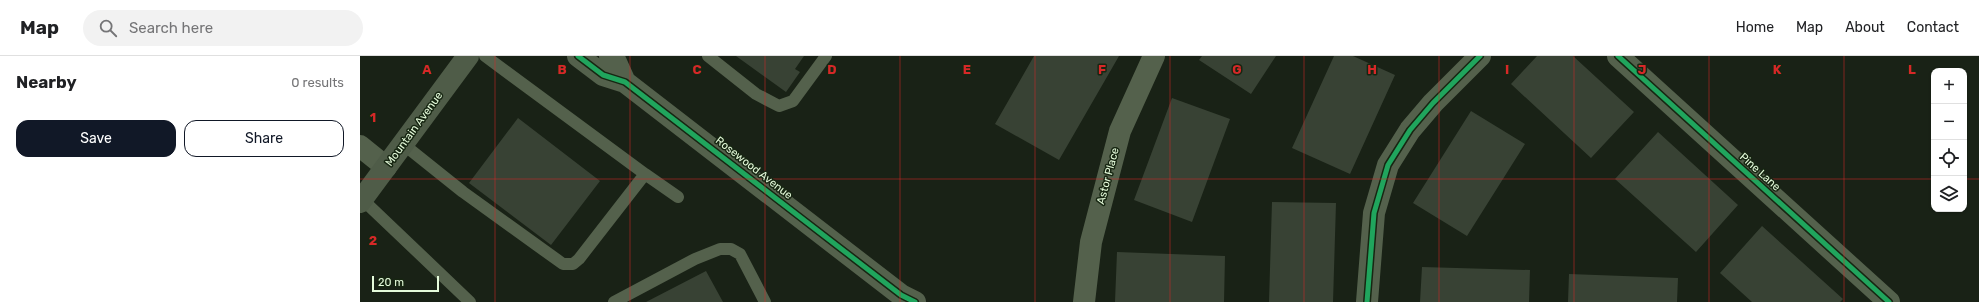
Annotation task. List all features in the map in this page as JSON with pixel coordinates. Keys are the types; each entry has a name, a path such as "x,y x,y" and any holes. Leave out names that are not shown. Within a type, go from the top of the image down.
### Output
{"street":[{"name":"Mountain Avenue","path":"361,200 468,56"},
{"name":"Rosewood Avenue","path":"578,56 603,75 625,82 901,295 915,302"},
{"name":"Rosewood Avenue","path":"610,56 615,60 625,82"},
{"name":"Astor Place","path":"1084,302 1091,242 1120,131 1154,56"},
{"path":"1367,302 1374,213 1388,165 1410,130 1433,103 1480,56"},
{"name":"Pine Lane","path":"1618,56 1888,302"},
{"path":"360,146 386,167"}],"lane":[{"path":"484,56 678,197"},
{"path":"708,56 756,94 779,106 793,101 826,56"},
{"path":"403,144 463,192 563,264 573,264 579,259 645,174"},
{"path":"361,200 470,302"},
{"path":"614,302 695,259 720,249 731,249 740,254 765,302"}],"building":[{"path":"736,56 804,56 795,69 800,72 786,92"},
{"path":"1034,56 1119,56 1059,160 995,124"},
{"path":"1202,56 1276,56 1251,94 1199,60"},
{"path":"1334,56 1353,56 1395,75 1350,174 1292,148"},
{"path":"1537,56 1573,56 1634,112 1591,158 1511,84"},
{"path":"1172,98 1230,119 1192,222 1134,200"},
{"path":"1471,111 1525,144 1467,236 1413,203"},
{"path":"518,118 600,181 551,245 469,183"},
{"path":"1658,132 1738,205 1696,252 1615,179"},
{"path":"1272,202 1336,203 1333,302 1269,302"},
{"path":"1762,226 1843,299 1840,302 1752,302 1720,273"},
{"path":"1117,252 1225,256 1224,302 1115,302"},
{"path":"1422,267 1530,270 1529,302 1420,302"},
{"path":"706,271 723,302 646,302"},
{"path":"1569,274 1678,278 1677,302 1568,302"}],"cycle path":[{"path":"578,56 603,75 625,82 901,295 915,302"},
{"path":"1367,302 1374,213 1388,165 1410,130 1433,103 1480,56"},
{"path":"1618,56 1889,302"}]}
